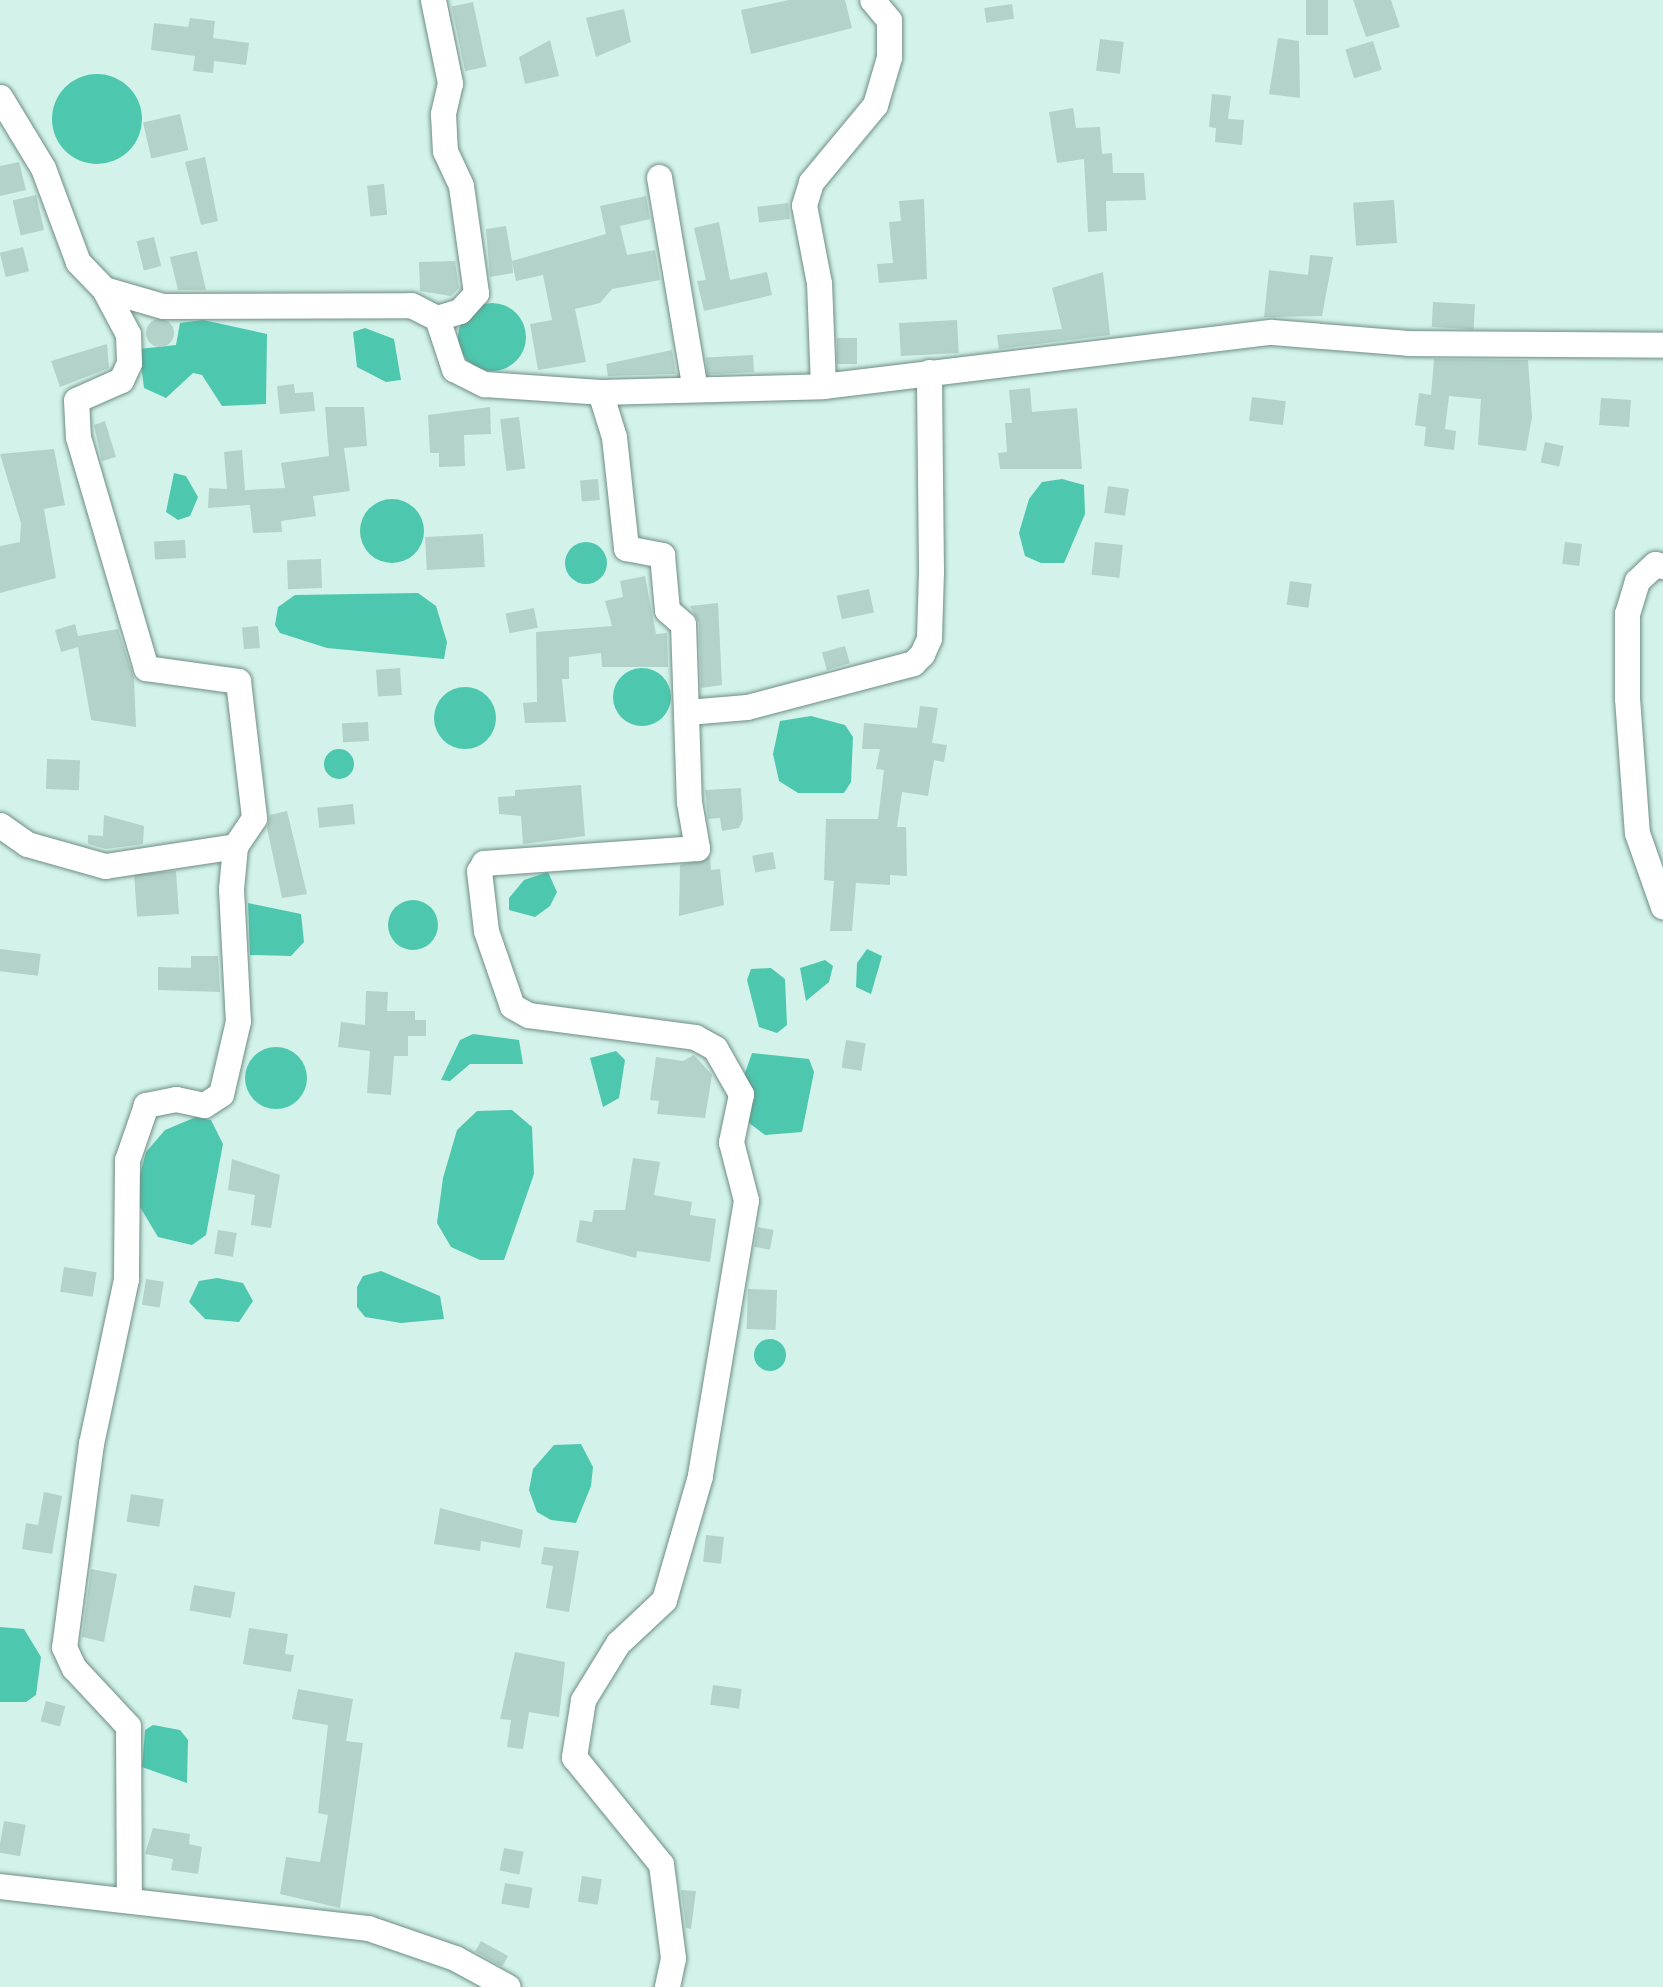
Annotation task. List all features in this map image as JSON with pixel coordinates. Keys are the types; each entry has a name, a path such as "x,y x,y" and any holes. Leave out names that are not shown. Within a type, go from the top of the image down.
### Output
{"street":[{"path":"104,289 134,301 200,308 393,302 437,318 460,312 476,293 461,186 445,150 442,114 450,83 432,0"},
{"path":"823,386 819,283 804,205 811,182 875,104 889,57 888,20 872,0"},
{"path":"0,98 11,139 66,216 78,262 104,289 128,334 129,363 121,380 76,400 78,437 146,668 225,675 238,681 244,693 254,818 236,846 231,888 238,1021 221,1094 204,1106 176,1099 146,1105 126,1160 126,1279 91,1442 64,1646 74,1668 128,1726 128,1898"},
{"path":"658,176 694,385"},
{"path":"437,318 446,352 464,378 600,392 694,385 823,386 1272,332 1408,344 1663,345"},
{"path":"687,712 747,707 913,663 922,654 929,638 931,572 928,372"},
{"path":"600,392 614,437 626,548 662,555 667,610 683,624 694,852 604,851 484,863 479,871 486,931 512,1006 528,1016 694,1038 714,1048 741,1094 731,1142 746,1200 700,1476 664,1600 618,1643 583,1700 574,1757 661,1864 674,1958 667,1987"},
{"path":"1663,566 1655,564 1637,581 1627,613 1626,698 1637,833 1663,907"},
{"path":"0,825 27,844 105,866 236,846"},
{"path":"0,1886 368,1928 456,1958 508,1987"}],"shaded area":[{"path":"97,74 129,87 142,119 129,151 97,164 65,151 52,119 65,87"},
{"path":"492,303 505,305 516,313 524,324 524,350 516,361 505,369 492,371 479,369 468,361 460,350 458,337 460,324 468,313 479,305"},
{"path":"203,320 267,334 266,404 222,406 202,375 193,373 166,398 144,388 139,349 176,345 180,323"},
{"path":"365,328 394,339 401,380 386,382 357,367 353,332"},
{"path":"174,473 186,476 198,497 190,516 178,520 166,512"},
{"path":"1062,479 1084,485 1085,514 1064,563 1041,563 1025,556 1019,533 1029,499 1042,482"},
{"path":"392,499 415,508 424,531 415,554 392,563 369,554 360,531 369,508"},
{"path":"586,542 601,548 607,563 601,578 586,584 571,578 565,563 571,548"},
{"path":"418,593 436,606 447,642 444,659 327,648 280,633 275,625 278,607 295,595"},
{"path":"642,668 662,677 671,697 662,717 642,726 622,717 613,697 622,677"},
{"path":"465,687 487,696 496,718 487,740 465,749 443,740 434,718 443,696"},
{"path":"811,716 845,725 853,737 851,782 844,793 798,793 779,781 773,754 780,721"},
{"path":"339,749 350,753 354,764 350,775 339,779 328,775 324,764 328,753"},
{"path":"548,872 557,892 550,906 535,917 509,910 509,898 524,880"},
{"path":"413,900 431,907 438,925 431,943 413,950 395,943 388,925 395,907"},
{"path":"248,903 301,914 304,942 291,956 250,955"},
{"path":"867,949 882,956 871,994 856,987 857,963"},
{"path":"825,960 833,966 829,982 806,1001 800,968"},
{"path":"771,968 785,979 787,1025 777,1033 759,1027 747,980 751,969"},
{"path":"473,1034 519,1040 523,1064 470,1064 450,1081 441,1080 460,1040"},
{"path":"276,1047 298,1056 307,1078 298,1100 276,1109 254,1100 245,1078 254,1056"},
{"path":"616,1051 625,1060 619,1098 603,1107 590,1058"},
{"path":"752,1053 809,1059 814,1072 802,1132 765,1135 749,1123 745,1073"},
{"path":"512,1110 532,1127 534,1174 504,1260 480,1260 451,1247 437,1223 443,1178 457,1130 477,1111"},
{"path":"196,1117 211,1120 223,1144 206,1235 192,1245 158,1237 134,1197 146,1152 165,1130"},
{"path":"381,1271 440,1296 444,1319 401,1323 365,1317 357,1307 357,1287 363,1276"},
{"path":"217,1278 243,1283 253,1301 239,1322 205,1319 189,1302 199,1281"},
{"path":"770,1339 781,1344 786,1355 781,1366 770,1371 759,1366 754,1355 759,1344"},
{"path":"581,1444 593,1467 591,1486 576,1523 551,1520 537,1512 529,1490 533,1469 554,1445"},
{"path":"0,1627 24,1629 41,1657 36,1695 26,1702 0,1702"},
{"path":"153,1725 180,1730 188,1740 187,1783 142,1767 145,1730"}],"building":[{"path":"789,0 845,0 852,28 751,54 741,10"},
{"path":"1306,0 1328,0 1328,35 1306,35"},
{"path":"1353,0 1391,0 1400,27 1366,37"},
{"path":"473,2 487,67 465,71 451,7"},
{"path":"1012,4 1014,19 986,23 984,8"},
{"path":"624,9 631,42 596,57 586,18"},
{"path":"190,18 215,21 213,38 249,43 246,65 214,61 213,73 193,71 195,56 151,50 154,23 188,27"},
{"path":"1278,38 1299,41 1300,98 1269,94"},
{"path":"1100,39 1124,42 1120,74 1096,71"},
{"path":"550,40 559,76 525,84 519,57"},
{"path":"1373,41 1382,70 1354,78 1345,49"},
{"path":"1212,94 1231,96 1228,119 1244,120 1242,145 1215,142 1216,128 1209,127"},
{"path":"1073,108 1076,128 1100,127 1102,154 1112,153 1113,173 1144,173 1146,200 1106,201 1107,231 1088,232 1084,159 1057,163 1049,112"},
{"path":"180,114 188,150 151,159 143,123"},
{"path":"205,157 218,221 201,225 185,162"},
{"path":"19,162 26,190 0,196 0,166"},
{"path":"384,184 387,215 370,217 367,186"},
{"path":"36,195 44,230 21,235 13,200"},
{"path":"646,196 650,219 620,226 627,255 655,250 660,280 612,289 600,303 575,309 586,362 538,370 530,324 552,320 543,275 516,281 512,262 513,273 490,277 486,229 506,226 512,261 606,234 600,206"},
{"path":"924,199 927,279 879,283 877,264 893,263 889,222 901,221 899,201"},
{"path":"1394,200 1397,243 1356,246 1353,203"},
{"path":"788,203 790,219 759,223 757,207"},
{"path":"719,222 730,280 767,272 772,295 704,311 697,281 706,280 694,228"},
{"path":"154,237 161,266 144,270 137,241"},
{"path":"23,247 29,271 6,277 0,253"},
{"path":"197,251 206,290 178,290 170,257"},
{"path":"1310,255 1333,257 1322,316 1264,317 1269,270 1308,275"},
{"path":"455,261 459,288 451,296 420,291 419,262"},
{"path":"1103,272 1110,335 999,349 997,335 1062,329 1052,288"},
{"path":"1433,302 1475,304 1474,329 1432,327"},
{"path":"160,319 170,323 174,333 170,343 160,347 150,343 146,333 150,323"},
{"path":"957,320 959,353 901,356 899,323"},
{"path":"837,338 857,338 857,364 837,364"},
{"path":"107,344 109,368 60,387 51,361"},
{"path":"672,350 676,374 608,376 606,364"},
{"path":"753,355 754,372 707,374 706,357"},
{"path":"1434,359 1528,360 1532,417 1526,451 1478,445 1481,399 1449,396 1445,429 1456,431 1454,450 1424,446 1426,427 1415,425 1419,393 1431,395"},
{"path":"294,384 295,393 313,392 315,411 280,414 277,386"},
{"path":"1030,388 1032,412 1077,408 1082,469 1000,469 998,453 1007,452 1005,423 1012,423 1009,390"},
{"path":"1252,397 1286,401 1283,425 1249,421"},
{"path":"1601,398 1631,400 1629,427 1599,425"},
{"path":"325,407 364,407 367,446 344,448 350,491 313,496 316,516 281,521 282,532 253,533 250,505 208,508 209,488 227,489 224,452 242,450 245,490 285,488 281,463 329,456"},
{"path":"490,407 491,434 464,435 465,466 439,467 439,453 430,453 428,415"},
{"path":"519,417 525,469 506,471 500,419"},
{"path":"105,421 116,457 102,461 94,425"},
{"path":"1545,442 1564,446 1559,466 1541,463"},
{"path":"54,449 65,505 44,509 56,578 0,593 0,546 20,542 21,523 0,454"},
{"path":"598,479 600,500 582,501 580,481"},
{"path":"1108,486 1129,489 1125,516 1104,513"},
{"path":"483,534 485,567 427,570 425,537"},
{"path":"185,540 186,558 155,560 154,542"},
{"path":"1095,542 1123,545 1119,578 1092,575"},
{"path":"1565,542 1582,544 1579,566 1562,564"},
{"path":"321,559 322,588 288,589 287,560"},
{"path":"645,576 656,634 667,633 668,667 602,667 601,653 569,657 569,679 562,679 566,722 525,723 523,703 537,702 536,632 612,626 605,601 623,597 620,581"},
{"path":"1290,581 1312,584 1308,608 1287,605"},
{"path":"869,589 874,612 842,619 837,596"},
{"path":"718,603 722,685 701,688 699,623 690,606"},
{"path":"534,608 538,628 509,633 506,614"},
{"path":"75,624 78,636 118,629 134,678 136,727 91,720 78,647 61,652 55,630"},
{"path":"258,626 260,648 244,649 242,627"},
{"path":"845,646 850,663 827,670 822,653"},
{"path":"400,668 402,695 378,697 376,670"},
{"path":"920,706 938,708 932,743 947,745 944,762 934,760 928,796 902,792 897,827 906,827 907,876 890,875 890,885 856,883 852,931 830,931 834,881 824,880 826,819 878,819 884,770 876,769 880,749 862,749 864,723 917,728"},
{"path":"368,722 369,741 343,742 342,723"},
{"path":"47,759 80,760 79,790 46,789"},
{"path":"581,785 585,836 523,844 521,816 499,814 498,797 515,796 515,790"},
{"path":"741,788 743,819 739,828 722,831 720,818 708,819 705,790"},
{"path":"353,804 355,824 319,828 317,808"},
{"path":"287,811 307,894 282,898 267,828 270,815"},
{"path":"104,815 144,826 143,844 106,849 88,844 88,835 103,836"},
{"path":"773,852 776,869 755,872 752,856"},
{"path":"710,857 711,870 720,869 724,905 679,916 680,865"},
{"path":"176,871 179,914 137,917 134,874"},
{"path":"0,949 41,954 38,976 0,971"},
{"path":"191,956 218,956 220,992 158,990 158,967 191,968"},
{"path":"366,991 388,992 387,1011 415,1011 415,1020 426,1020 426,1036 408,1036 408,1056 394,1056 391,1095 367,1093 370,1051 338,1047 341,1022 365,1025"},
{"path":"846,1040 866,1043 861,1071 842,1068"},
{"path":"694,1055 712,1075 705,1118 657,1114 659,1101 650,1100 656,1057 683,1061"},
{"path":"633,1158 660,1162 654,1195 692,1202 690,1215 716,1219 710,1262 637,1251 636,1258 576,1242 580,1220 592,1222 594,1210 625,1210"},
{"path":"232,1159 280,1175 271,1228 251,1225 255,1195 228,1190"},
{"path":"758,1227 774,1230 770,1250 754,1247"},
{"path":"218,1230 237,1233 233,1257 214,1254"},
{"path":"64,1267 97,1272 93,1297 60,1292"},
{"path":"146,1279 164,1282 160,1307 142,1305"},
{"path":"748,1289 777,1290 776,1330 747,1329"},
{"path":"44,1492 62,1496 52,1554 22,1549 26,1523 38,1525"},
{"path":"131,1494 164,1499 159,1527 127,1522"},
{"path":"440,1508 523,1530 520,1548 481,1541 480,1551 434,1544"},
{"path":"706,1535 724,1537 721,1564 703,1562"},
{"path":"544,1547 579,1551 569,1612 546,1608 553,1566 541,1564"},
{"path":"91,1569 117,1574 104,1642 82,1637"},
{"path":"194,1585 235,1592 231,1618 189,1611"},
{"path":"249,1628 288,1634 285,1654 294,1655 291,1672 243,1664"},
{"path":"515,1652 565,1662 559,1717 529,1712 523,1749 507,1747 511,1720 500,1719"},
{"path":"713,1685 742,1689 739,1709 710,1705"},
{"path":"298,1689 353,1699 346,1741 363,1743 340,1908 280,1894 286,1857 320,1862 328,1815 318,1813 328,1725 292,1719"},
{"path":"46,1701 65,1706 60,1726 41,1721"},
{"path":"4,1821 26,1825 20,1856 0,1853"},
{"path":"153,1828 190,1834 189,1844 202,1847 198,1874 171,1870 173,1859 145,1854"},
{"path":"504,1848 524,1852 519,1874 500,1871"},
{"path":"582,1876 602,1879 598,1905 578,1902"},
{"path":"505,1883 533,1888 529,1909 501,1904"},
{"path":"681,1890 696,1891 691,1929 686,1928"},
{"path":"481,1941 508,1956 502,1967 475,1951"}]}
